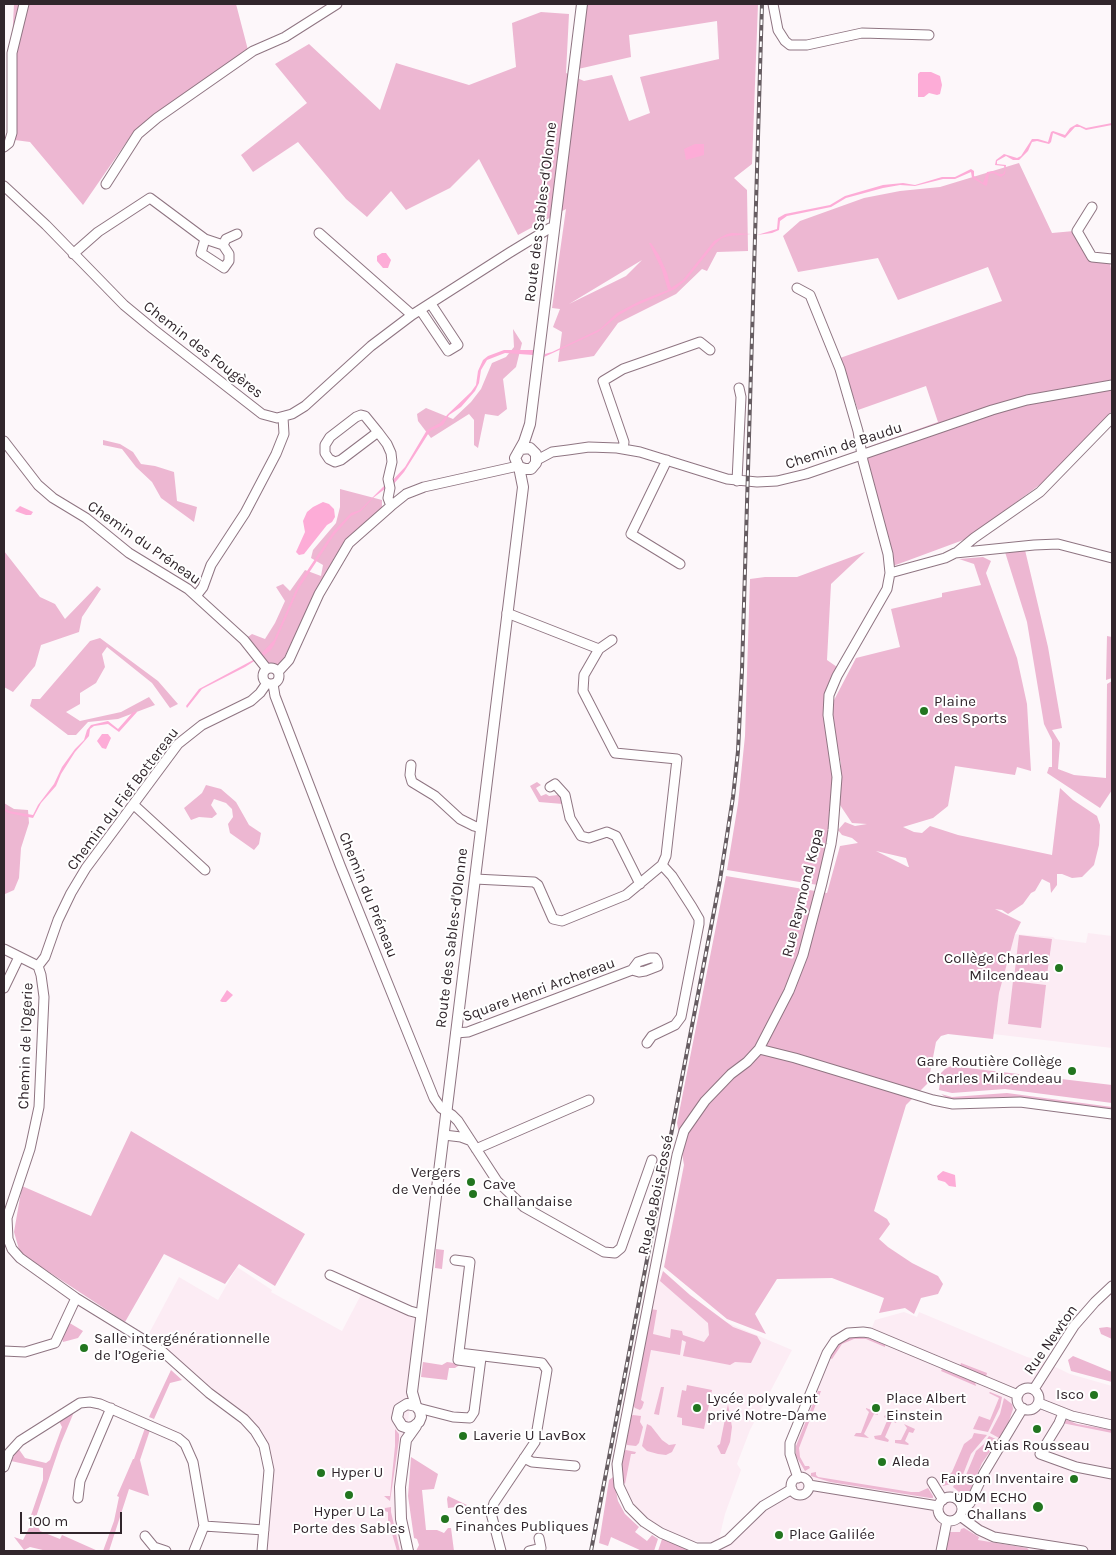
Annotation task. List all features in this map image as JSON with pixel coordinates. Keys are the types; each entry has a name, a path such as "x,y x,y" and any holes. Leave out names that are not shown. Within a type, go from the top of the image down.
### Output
{"main road":[{"name":"Route des Sables-d'Olonne","path":"523,487 518,460 530,424 582,4"},
{"name":"Route des Sables-d'Olonne","path":"417,1407 412,1392 474,879 523,487 534,457 530,424"},
{"path":"527,448 534,457 525,469 518,460 527,448"},
{"name":"Route des Sables-d'Olonne","path":"402,1406 412,1392"},
{"path":"406,1440 417,1424 421,1414 417,1407 410,1404 402,1406 397,1414 406,1440 399,1499 403,1531 408,1551"},
{"path":"400,1424 408,1428 417,1424"}],"street":[{"path":"4,147 12,133 12,54 24,4"},
{"path":"106,184 138,134 157,118 252,51 284,37 337,4"},
{"path":"773,4 778,30 784,41 790,45 806,45 862,33 930,35"},
{"name":"Chemin des Fougères","path":"4,186 46,225 124,305 262,414 271,417 284,417"},
{"path":"73,254 98,232 150,198 205,239 222,245 229,254 224,268 201,253 205,239"},
{"path":"1092,207 1078,231 1092,257 1112,260"},
{"path":"196,596 203,587 211,564 245,513 276,454 284,434 284,417 305,406 371,346 417,313 509,253 550,228 554,228"},
{"path":"319,232 417,313 448,351 458,345 431,304"},
{"path":"222,245 226,240 237,234"},
{"name":"Rue Raymond Kopa","path":"759,1049 789,991 800,964 831,844 836,777 828,715 830,696 837,676 887,589 890,573 884,534 840,369 810,295 797,288"},
{"path":"623,449 624,442 603,381 623,369 700,342 710,350"},
{"name":"Chemin de Baudu","path":"534,457 552,452 589,447 623,449 640,452 718,477 737,481 757,482 789,479 992,410 1027,400 1112,386"},
{"path":"737,481 741,397 739,388"},
{"path":"378,432 341,460 335,462 329,459 325,453 325,445 330,437 356,417 365,416 378,432 387,444 391,453 392,462 388,479 390,488 388,498 391,506"},
{"path":"890,573 945,558 956,553 974,538 1040,492 1112,418"},
{"name":"Chemin du Préneau","path":"4,441 38,485 53,498 86,518 129,553 196,596 244,640 267,669"},
{"path":"278,672 274,668 267,669 263,676 270,683 278,679 278,672 289,660 320,594 349,543 391,506 415,490 500,469 518,460"},
{"path":"667,460 631,534 680,564"},
{"path":"956,553 1058,544 1112,558"},
{"path":"507,613 599,649"},
{"path":"474,879 534,882 538,885 553,918 562,921 626,895 662,865 666,856 677,760 615,753 583,691 584,675 599,649 612,640"},
{"name":"Chemin du Préneau","path":"270,683 345,878 434,1098 439,1106 458,1121 497,1181 524,1207 604,1252 611,1254 621,1248 652,1160"},
{"name":"Chemin du Fief Bottereau","path":"38,966 45,957 58,920 71,893 86,868 178,744 193,731 214,718 251,700 270,683"},
{"path":"411,765 410,775 412,782 435,796 460,819 481,828"},
{"path":"550,787 555,784 565,795 570,818 581,836 589,838 607,832 616,836 640,884"},
{"path":"134,805 206,870"},
{"path":"647,1043 652,1036 674,1025 681,1017 699,924 699,919 692,907 672,876 662,865"},
{"name":"Chemin de l'Ogerie","path":"4,950 38,966 44,997 42,1078 39,1107 30,1149 7,1218 8,1239 12,1249 20,1258 76,1298 162,1350 209,1393 244,1419 259,1435 267,1456 269,1470 262,1551"},
{"path":"4,988 9,974 19,957"},
{"name":"Square Henri Archereau","path":"456,1033 468,1032 632,970"},
{"path":"759,1049 795,1058 932,1100 953,1104 1020,1102 1112,1114"},
{"name":"Rue de Bois Fossé","path":"759,1049 704,1101 689,1122 680,1142 618,1464 619,1486 629,1508 644,1522 661,1533 696,1548 714,1549 728,1540 763,1506 792,1489"},
{"path":"476,1149 589,1100"},
{"path":"444,1135 470,1140"},
{"path":"455,1260 470,1262 458,1360 481,1359 544,1364 548,1370 535,1442 494,1503 491,1513 501,1551"},
{"path":"330,1275 410,1311 421,1314"},
{"name":"Rue Newton","path":"1034,1389 1074,1326 1112,1286"},
{"path":"4,1351 25,1352 55,1343 76,1298"},
{"path":"798,1478 790,1454 790,1443 827,1353 835,1341 848,1333 862,1332 870,1334 1018,1395"},
{"path":"417,1407 467,1419 473,1416 481,1359"},
{"path":"1034,1389 1040,1398 1039,1403 1035,1408 1029,1410 1023,1408 1019,1404 1018,1395 1022,1390 1034,1389"},
{"path":"4,1466 15,1444 76,1406 90,1402 111,1408 178,1438 185,1444 193,1462 204,1526 194,1551"},
{"path":"1039,1403 1086,1420 1112,1425"},
{"path":"78,1498 80,1481 111,1408"},
{"path":"932,1482 941,1503 939,1515 947,1521 955,1520 970,1502 984,1473 1023,1408"},
{"path":"1063,1413 1040,1454 1076,1467 1112,1474"},
{"path":"417,1424 426,1418 441,1414"},
{"path":"524,1458 532,1462 575,1466"},
{"path":"809,1485 809,1489 802,1495 797,1494 792,1489 792,1483 798,1478 804,1478 809,1485 941,1503 950,1498 957,1500 968,1498 978,1486"},
{"path":"957,1500 961,1507 961,1513 979,1530 994,1537 1038,1548 1083,1551"},
{"path":"941,1551 947,1521"},
{"path":"204,1526 264,1530"},
{"path":"145,1536 154,1547 166,1551"},
{"path":"529,1551 541,1548 539,1538"}],"shaded area":[{"path":"14,4 236,4 248,50 132,134 83,205 30,142 7,139"},
{"path":"586,4 758,4 752,164 734,178 747,190 748,251 717,252 707,271 702,269 676,294 618,323 594,356 558,362 562,332 553,327 560,309 552,308 566,209 518,235 479,159 450,188 406,210 391,191 367,217 346,199 298,142 253,172 241,155 307,103 275,64 309,44 380,110 396,63 469,85 516,67 512,23 541,12 569,14 566,73 584,81 612,75 629,121 650,113 640,77 719,59 717,21 629,35 631,57 578,69","holes":["642,260 626,276 569,304"]},
{"path":"920,72 931,72 940,76 942,85 940,94 929,93 924,97 918,97 918,74"},
{"path":"1112,123 1112,125 1086,130 1075,127 1065,138 1053,133 1049,144 1037,141 1032,142 1028,151 1019,160 1013,160 1006,156 997,161 997,164 1006,165 1005,174 1001,177 993,173 989,174 986,186 972,178 971,172 955,179 943,179 915,186 900,185 883,188 846,198 831,207 787,216 780,221 779,230 757,235 777,229 778,218 785,214 830,205 845,196 883,185 903,183 915,185 942,177 955,177 971,169 974,171 974,176 983,183 987,172 993,171 1003,174 1004,166 995,165 996,160 1004,154 1017,158 1021,156 1032,139 1048,142 1053,131 1065,135 1070,128 1077,124 1086,128"},
{"path":"695,144 704,144 704,155 686,160 684,149"},
{"path":"1019,163 1052,233 1074,231 1090,261 1110,263 1112,275 1112,411 1049,478 966,539 893,566 867,460 868,447 938,422 926,386 858,410 840,358 1002,301 988,267 898,300 878,258 798,272 783,236 800,221 864,198 900,191 940,187"},
{"path":"732,233 751,234 722,238 685,281 675,289 635,306 619,315 598,332 544,357 545,354 600,329 617,313 668,290 662,270 649,243 651,243 659,255 671,288 683,280 714,241"},
{"path":"386,253 391,260 388,268 383,268 377,261 377,256"},
{"path":"513,329 522,343 516,367 503,379 507,409 498,416 485,414 478,448 474,445 474,420 469,414 431,438 418,421 417,414 426,408 453,419 471,402 481,389 492,363 506,357 514,347"},
{"path":"504,350 534,350 533,355 505,353 487,360 481,370 479,383 475,391 461,407 449,415 443,425 430,431 404,472 392,486 391,482 405,467 427,430 440,423 471,392 476,385 478,371 483,360"},
{"path":"103,440 120,444 133,452 141,464 174,472 177,501 197,507 194,522 161,498 152,482 136,467 122,449 103,445"},
{"path":"386,484 386,488 361,511 351,516 334,535 299,588 274,645 263,656 262,653 274,640 299,583 333,532 351,513 360,510"},
{"path":"340,489 382,500 382,507 344,542 333,560 277,672 272,673 248,637 252,634 265,639 275,623 285,601 276,587 283,584 290,591 305,570 321,576 323,565 311,558 313,550 336,523 340,507"},
{"path":"323,502 329,504 334,509 335,517 304,554 299,555 296,552 305,532 303,521 307,512"},
{"path":"20,506 33,512 31,515 26,515 15,511"},
{"path":"1025,550 1048,647 1062,728 1052,730 1060,743 1058,769 1074,775 1106,778 1107,684 1112,681 1112,790 1100,808 1047,773 1049,767 1052,767 1052,740 1044,724 1027,622 1005,552"},
{"path":"4,551 40,597 55,604 65,619 97,586 101,589 82,617 79,632 41,645 35,666 13,692 4,687"},
{"path":"865,552 831,584 827,660 837,667 828,686 824,709 833,768 830,832 818,885 727,870 738,804 745,736 750,579 797,577"},
{"path":"983,557 991,561 986,573 1017,658 1027,704 1031,771 1017,767 1015,775 955,766 948,806 933,818 903,827 922,833 930,826 958,835 1052,855 1060,788 1073,800 1097,816 1100,825 1099,845 1094,865 1082,877 1072,878 1057,874 1057,885 1051,893 1050,883 1042,879 1035,891 1031,893 1023,904 1008,914 1002,910 995,909 1021,922 1015,934 999,993 993,1039 948,1034 941,1036 936,1042 928,1083 906,1105 874,1211 887,1219 890,1224 879,1239 912,1263 938,1276 943,1284 938,1294 921,1298 914,1314 905,1308 879,1313 884,1298 832,1278 777,1279 755,1314 766,1334 727,1319 664,1267 684,1165 677,1123 726,876 827,893 840,846 858,843 852,838 842,835 838,830 845,822 855,826 867,824 852,823 838,802 841,764 831,718 832,704 856,658 900,647 891,609 942,597 942,593 981,585 974,564 959,559","holes":["876,851 906,858 909,867"]},
{"path":"1107,636 1112,637 1112,678 1106,680"},
{"path":"100,638 158,681 178,704 170,708 152,683 107,647 102,654 105,667 96,683 80,693 80,704 66,712 80,721 121,712 149,697 155,705 118,719 88,722 76,735 68,735 30,706 32,699 40,699 90,641"},
{"path":"255,659 245,667 202,689 187,708 186,706 199,689"},
{"path":"133,712 137,712 119,732 108,724 94,726 90,729 89,736 75,752 56,786 41,803 33,818 8,813 4,810 4,808 9,811 33,815 38,805 54,784 62,767 84,740 87,730 91,725 108,721 118,729"},
{"path":"102,734 108,734 111,738 106,749 102,748 97,741"},
{"path":"537,782 541,785 536,788 541,796 546,794 549,796 558,795 562,798 563,804 539,802 530,786"},
{"path":"206,785 221,789 236,802 249,825 261,833 259,844 254,850 230,833 228,824 233,817 232,809 226,803 214,799 211,805 217,814 212,818 199,817 191,820 184,808 202,793"},
{"path":"4,803 14,809 28,810 29,823 21,848 19,878 14,890 5,894 4,878"},
{"name":"Collège Charles Milcendeau","path":"1088,933 1112,936 1112,1048 993,1034 999,993 1015,934 1053,937 1055,939 1086,943"},
{"path":"1019,935 1052,939 1046,982 1014,978"},
{"path":"1013,981 1046,985 1041,1028 1008,1024"},
{"path":"227,990 233,995 226,1002 220,1001"},
{"path":"951,1066 1112,1085 1112,1103 1005,1089 952,1093 939,1090 941,1073"},
{"path":"1007,1093 1112,1107 1112,1111 1009,1097 950,1100 941,1094 952,1097"},
{"path":"131,1131 305,1234 275,1286 239,1264 225,1284 164,1254 125,1322 20,1253 14,1232 22,1186 91,1216"},
{"path":"943,1171 955,1175 956,1187 949,1186 945,1182 938,1180 937,1176"},
{"path":"436,1249 444,1250 442,1269 435,1268"},
{"path":"237,1267 272,1290 271,1292 342,1331 364,1289 421,1314 400,1487 408,1551 261,1551 269,1470 259,1435 145,1341 179,1277 218,1300"},
{"path":"663,1271 690,1295 733,1327 757,1336 761,1343 751,1363 735,1362 730,1365 683,1356 686,1342 682,1340 680,1355 651,1350 641,1400 644,1402 640,1410 632,1404 650,1309 657,1310 653,1334 670,1338 671,1329 682,1331 683,1335 704,1342 709,1335 708,1323 660,1281"},
{"name":"Lycée polyvalent privé Notre-Dame","path":"658,1276 696,1313 721,1320 792,1350 750,1430 737,1464 741,1470 725,1514 719,1539 711,1542 690,1541 654,1524 632,1502 621,1476"},
{"path":"904,1312 917,1317 919,1312 1027,1357 1045,1362 1070,1374 1112,1386 1112,1551 717,1551 712,1545 726,1539 780,1492 795,1476 786,1444 827,1344 842,1331 859,1327 871,1330 875,1320"},
{"path":"68,1322 83,1331 78,1338 63,1342 61,1336"},
{"path":"1099,1328 1112,1328 1112,1339 1101,1334"},
{"path":"855,1336 871,1339 885,1345 885,1347 866,1339 854,1339 842,1344 832,1359 830,1358 839,1343"},
{"path":"1073,1356 1112,1372 1112,1382 1071,1371 1068,1360"},
{"path":"423,1362 442,1365 447,1362 461,1364 455,1368 449,1368 447,1380 421,1377"},
{"path":"961,1363 987,1373 986,1377 960,1366"},
{"path":"942,1369 975,1382 976,1386 941,1371"},
{"path":"171,1370 182,1380 170,1383 154,1419 149,1417"},
{"path":"687,1385 712,1390 704,1429 682,1425 682,1418 677,1417 682,1390 686,1391"},
{"path":"661,1387 664,1387 659,1415 654,1414"},
{"path":"818,1391 821,1391 799,1448 800,1457 805,1466 810,1468 805,1471 796,1456 796,1446"},
{"path":"990,1392 1002,1397 1000,1407 988,1432 973,1429 979,1416 990,1420 999,1398"},
{"path":"1004,1398 1012,1404 1013,1409 1008,1424 999,1438 990,1433 1000,1414"},
{"path":"728,1404 732,1427 730,1442 725,1454 721,1454 717,1446 720,1444"},
{"path":"866,1408 877,1412 878,1415 874,1414 864,1434 869,1438 854,1436 856,1433 861,1433 869,1412"},
{"path":"74,1412 61,1443 35,1520 40,1531 60,1539 62,1535 98,1551 47,1551 30,1547 24,1550 14,1537 23,1540 30,1526 28,1524 43,1480 43,1468 11,1461 18,1448 25,1458 46,1463 50,1460 62,1427 59,1421"},
{"path":"633,1415 641,1416 640,1422 643,1427 639,1443 636,1446 627,1445 625,1440 629,1417"},
{"path":"885,1415 897,1420 896,1423 892,1421 885,1437 889,1440 888,1442 875,1439 874,1436 881,1435 887,1421 884,1417"},
{"path":"1065,1419 1077,1424 1112,1430 1112,1433 1062,1423"},
{"path":"647,1424 669,1445 676,1444 672,1452 666,1455 658,1454 647,1451 642,1446"},
{"path":"904,1424 915,1429 913,1433 909,1432 905,1441 908,1445 895,1443 895,1440 901,1440 907,1428"},
{"path":"145,1428 150,1430 140,1460 149,1496 129,1489 109,1551 103,1551 114,1521 119,1497 117,1496 134,1459"},
{"path":"395,1429 399,1434 399,1440 390,1501 384,1496 390,1496"},
{"path":"974,1433 987,1435 971,1454 962,1477 951,1484 943,1486 942,1483 952,1472 964,1444 972,1438"},
{"path":"989,1436 998,1440 982,1463 969,1493 964,1496 953,1487 966,1475 976,1451"},
{"path":"626,1450 636,1452 631,1454 625,1484 620,1476 622,1452"},
{"path":"411,1457 438,1474 434,1489 422,1490 426,1530 437,1530 444,1533 448,1528 451,1528 454,1551 416,1551 419,1545 417,1539 414,1538 408,1496"},
{"path":"816,1472 818,1477 911,1492 919,1492 928,1488 933,1498 830,1482 811,1476 811,1473"},
{"path":"613,1477 618,1501 625,1514 639,1527 635,1532 647,1541 652,1535 658,1539 654,1551 642,1551 611,1537 608,1546 599,1543 609,1480"},
{"path":"448,1496 467,1505 468,1508 465,1509 464,1506 448,1508"},
{"path":"391,1507 400,1551 397,1551 388,1520 388,1512 384,1511 385,1508"},
{"path":"964,1528 979,1537 978,1540 1027,1548 1030,1551 944,1551 946,1535 950,1532 960,1532"},
{"path":"662,1539 696,1551 658,1551"}],"railway":[{"path":"591,1551 720,880 733,797 738,751 742,670 762,4"}],"place":[{"name":"Plaine des Sports","path":"924,711"},
{"name":"Collège Charles Milcendeau","path":"1059,968"},
{"name":"Gare Routière Collège Charles Milcendeau","path":"1072,1071"},
{"name":"Vergers de Vendée","path":"471,1182"},
{"name":"Cave Challandaise","path":"473,1194"},
{"name":"Salle intergénérationnelle de l’Ogerie","path":"84,1348"},
{"name":"Isco","path":"1094,1395"},
{"name":"Lycée polyvalent privé Notre-Dame","path":"697,1408"},
{"name":"Place Albert Einstein","path":"876,1408"},
{"name":"Atias Rousseau","path":"1037,1429"},
{"name":"Laverie U LavBox","path":"463,1436"},
{"name":"Aleda","path":"882,1462"},
{"name":"Hyper U","path":"321,1473"},
{"name":"Fairson Inventaire","path":"1074,1479"},
{"name":"Hyper U La Porte des Sables","path":"349,1495"},
{"name":"UDM ECHO Challans","path":"1038,1507"},
{"name":"Centre des Finances Publiques","path":"445,1519"},
{"name":"Place Galilée","path":"779,1535"}]}
